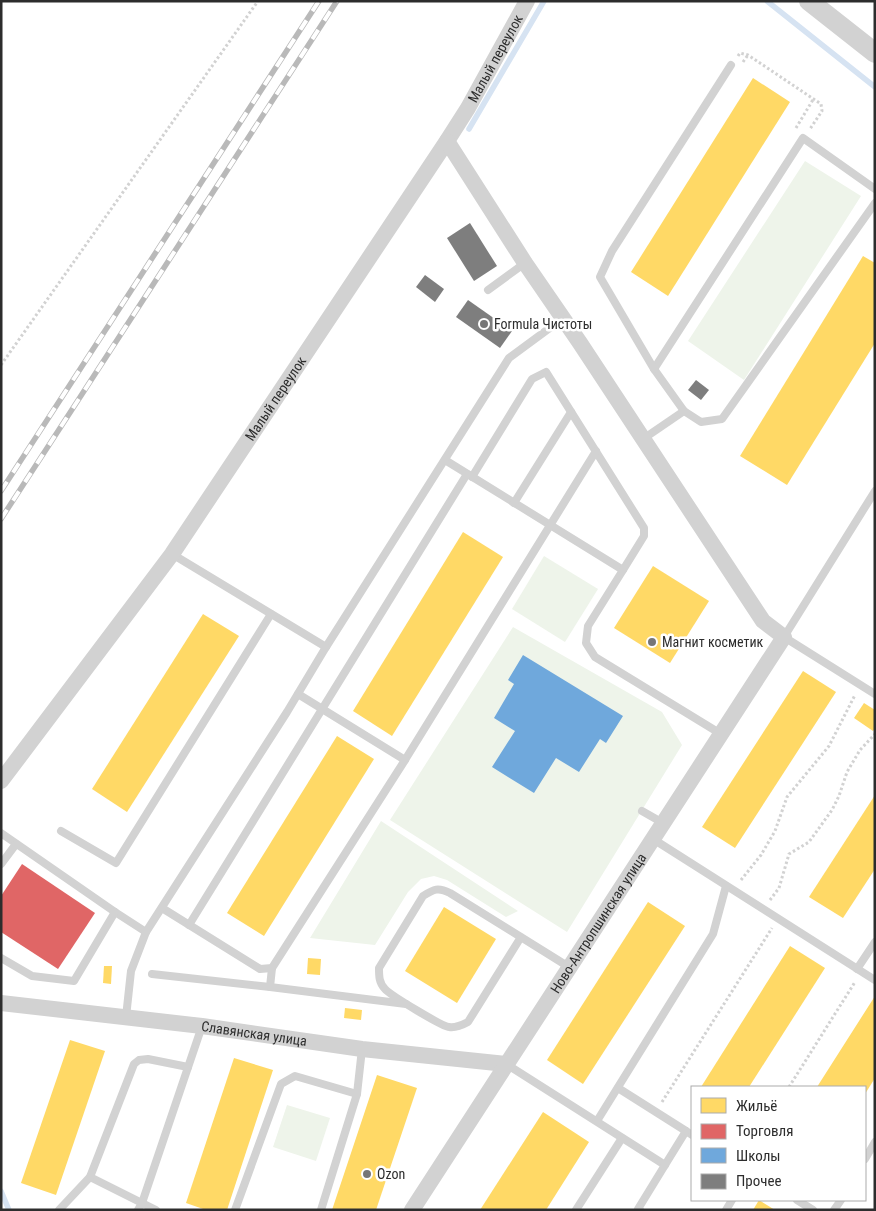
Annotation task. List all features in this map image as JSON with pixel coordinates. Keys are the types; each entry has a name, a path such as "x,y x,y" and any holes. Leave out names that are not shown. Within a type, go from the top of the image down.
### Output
{"street":[{"name":"Малый переулок","path":"1,781 172,554 447,141 468,108 526,1"},
{"path":"809,1 875,53"},
{"path":"447,141 525,263 763,621 784,637"},
{"name":"Ново-Антропшинская улица","path":"412,1210 784,637"},
{"name":"Славянская улица","path":"1,1003 202,1026 362,1049 506,1064"}],"lane":[{"path":"731,64 612,251 600,276 654,369 684,411 701,422 722,419 875,203"},
{"path":"654,369 803,138 875,189"},
{"path":"488,290 525,263"},
{"path":"126,1017 131,972 146,932 509,358 564,319"},
{"path":"189,925 321,709 469,475 532,379 546,372 644,528 644,536 588,626 586,642 595,656 721,734"},
{"path":"643,439 684,411"},
{"path":"514,503 571,412"},
{"path":"270,987 272,968 405,760 596,451"},
{"path":"445,460 623,570"},
{"path":"875,491 784,637 875,694"},
{"path":"172,554 326,648"},
{"path":"62,830 116,864 271,614"},
{"path":"298,694 405,760"},
{"path":"642,811 663,824"},
{"path":"1,833 146,932"},
{"path":"652,839 875,980"},
{"path":"1,864 16,844"},
{"path":"597,1121 713,934 729,888"},
{"path":"520,937 468,1022 458,1027 447,1027 408,1005 384,989 378,979 378,968 423,896 432,890 441,889 450,893 569,967"},
{"path":"162,908 260,969 272,968"},
{"path":"1,958 32,976 74,981 115,912"},
{"path":"859,970 875,942"},
{"path":"152,974 408,1005"},
{"path":"140,1207 202,1026"},
{"path":"320,1210 358,1094 362,1049"},
{"path":"59,1210 90,1177 134,1064 139,1060 148,1058 188,1067"},
{"path":"506,1064 665,1165"},
{"path":"236,1210 281,1084 295,1076 358,1094"},
{"path":"618,1088 689,1133 665,1165 639,1209"},
{"path":"576,1210 622,1138"},
{"path":"866,1157 875,1142"},
{"path":"90,1177 140,1207 156,1210"},
{"path":"798,1201 813,1210"}],"path":[{"path":"1,365 258,1"},
{"path":"731,64 740,53 748,56 821,104 822,111 803,138"},
{"path":"741,66 748,56"},
{"path":"792,135 814,98"},
{"path":"729,888 761,855 775,831 787,797 829,746 860,685"},
{"path":"763,910 778,888 789,854 809,842 832,810 847,772 860,750 875,734"},
{"path":"656,1112 778,919"},
{"path":"789,1086 859,970"}],"shaded area":[{"path":"805,161 861,196 744,380 688,341"},
{"path":"544,556 598,589 565,642 512,609"},
{"path":"513,627 662,712 682,745 567,932 390,820"},
{"path":"381,821 518,911 506,917 447,880 434,876 421,879 408,892 375,945 310,938"},
{"path":"287,1105 330,1118 316,1161 273,1147"}],"building: Жильё":[{"path":"753,78 790,102 668,296 631,272"},
{"path":"863,256 875,263 875,343 787,485 740,456"},
{"path":"463,532 503,557 392,736 353,711"},
{"path":"653,566 709,601 670,663 614,628"},
{"path":"203,614 239,636 127,812 92,789"},
{"path":"803,671 836,692 735,848 702,827"},
{"path":"864,703 875,710 875,728 873,731 854,718"},
{"path":"337,736 374,759 264,936 227,913"},
{"path":"875,795 875,869 843,918 809,897"},
{"path":"648,902 685,926 583,1084 547,1060"},
{"path":"444,907 496,939 457,1003 405,971"},
{"path":"790,946 825,968 750,1086 702,1086"},
{"path":"308,958 321,959 320,975 307,974"},
{"path":"104,966 112,966 111,984 103,983"},
{"path":"875,996 875,1078 866,1092 866,1086 818,1086"},
{"path":"345,1008 362,1010 361,1020 344,1018"},
{"path":"70,1040 105,1051 56,1195 21,1183"},
{"path":"234,1058 273,1070 227,1210 206,1210 186,1203"},
{"path":"377,1075 417,1088 376,1210 332,1210"},
{"path":"543,1112 589,1142 546,1210 480,1210"},
{"path":"758,1201 761,1201 775,1210 753,1210"}],"building: Торговля":[{"path":"22,864 95,913 58,969 1,932 1,896"}],"building: Школы":[{"path":"523,655 623,716 606,743 600,739 579,772 556,758 534,793 492,767 515,731 494,718 514,684 508,680"}],"building: Прочее":[{"path":"470,223 497,266 474,281 447,238"},
{"path":"425,275 444,289 435,302 416,287"},
{"name":"Formula Чистоты","path":"468,300 512,331 500,348 456,317"},
{"path":"696,380 709,390 701,400 688,390"}],"waterway":[{"path":"469,129 544,1"},
{"path":"767,1 875,87"},
{"path":"1,1191 9,1210"}],"railway":[{"path":"1,491 319,1"},
{"path":"1,519 337,1"}],"place":[{"name":"Formula Чистоты","path":"484,324"},
{"name":"Магнит косметик","path":"652,642"},
{"name":"Ozon","path":"367,1174"}]}
